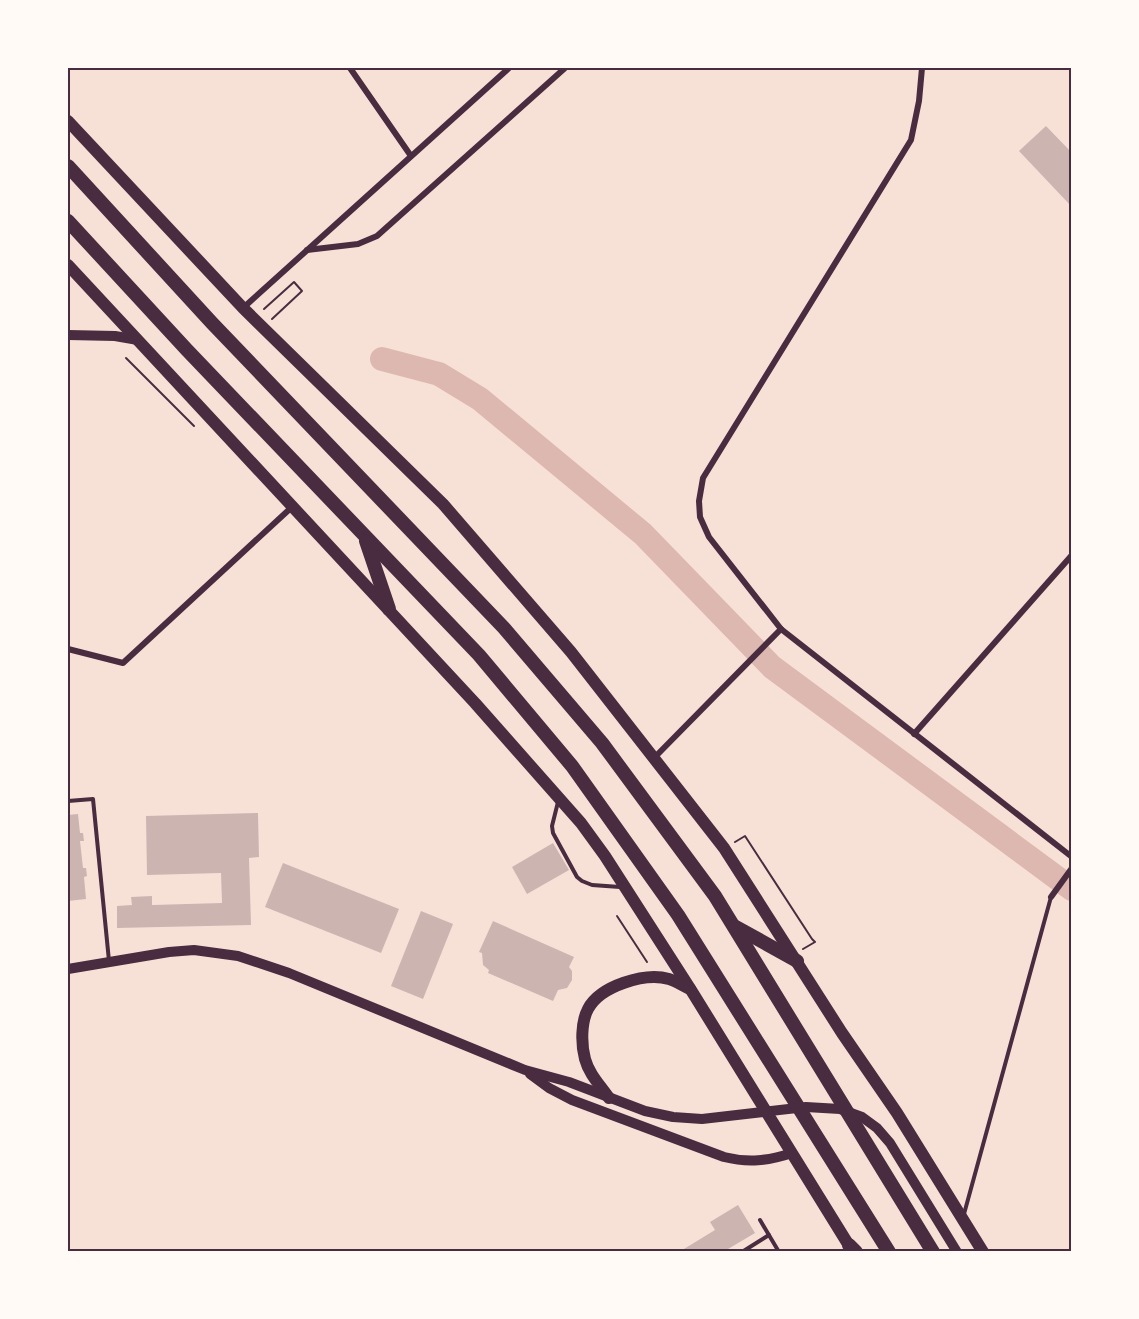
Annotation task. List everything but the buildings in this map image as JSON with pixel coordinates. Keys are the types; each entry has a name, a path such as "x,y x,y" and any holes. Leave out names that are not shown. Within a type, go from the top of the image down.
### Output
{"highway":[{"path":"68,166 212,323 504,628 602,743 715,896 933,1251"},
{"path":"68,221 195,359 479,655 572,766 678,915 889,1251"},
{"path":"365,536 388,609"},
{"path":"733,926 800,955"}],"main road":[{"path":"68,120 243,308 443,504 571,652 724,848 800,955 983,1251"},
{"path":"68,265 388,609 581,823 691,990 853,1249"},
{"path":"609,1098 592,1076 585,1059 582,1035 588,1009 601,994 622,983 646,977 669,979 691,990"}],"street":[{"path":"350,68 411,156"},
{"path":"243,308 509,68"},
{"path":"306,250 358,244 377,236 565,68"},
{"path":"922,68 919,101 911,140 703,478 699,501 700,517 709,537 781,629 1071,857"},
{"path":"68,335 115,336 138,340"},
{"path":"68,649 123,663 293,506"},
{"path":"914,734 1071,555"},
{"path":"654,758 781,629"},
{"path":"1051,897 1071,868"},
{"path":"68,969 194,950 238,956 289,973 525,1070 569,1082 659,1115 702,1119 806,1107 840,1109 862,1117 877,1128 890,1143 957,1251"},
{"path":"525,1070 549,1088 572,1100 724,1157 760,1161 792,1154"}],"lane":[{"path":"555,793 558,803 552,826 553,833 577,876 592,885 616,886 626,889"},
{"path":"68,801 93,799 109,962"},
{"path":"963,1219 1051,897"},
{"path":"760,1220 779,1251"},
{"path":"742,1251 769,1235"}],"path":[{"path":"272,319 302,291 294,282 275,299"},
{"path":"126,358 194,426"},
{"path":"735,842 746,836 814,942 800,955"},
{"path":"617,916 647,962"}],"waterway":[{"path":"382,359 439,374 480,399 643,534 772,667 1072,889"}]}
